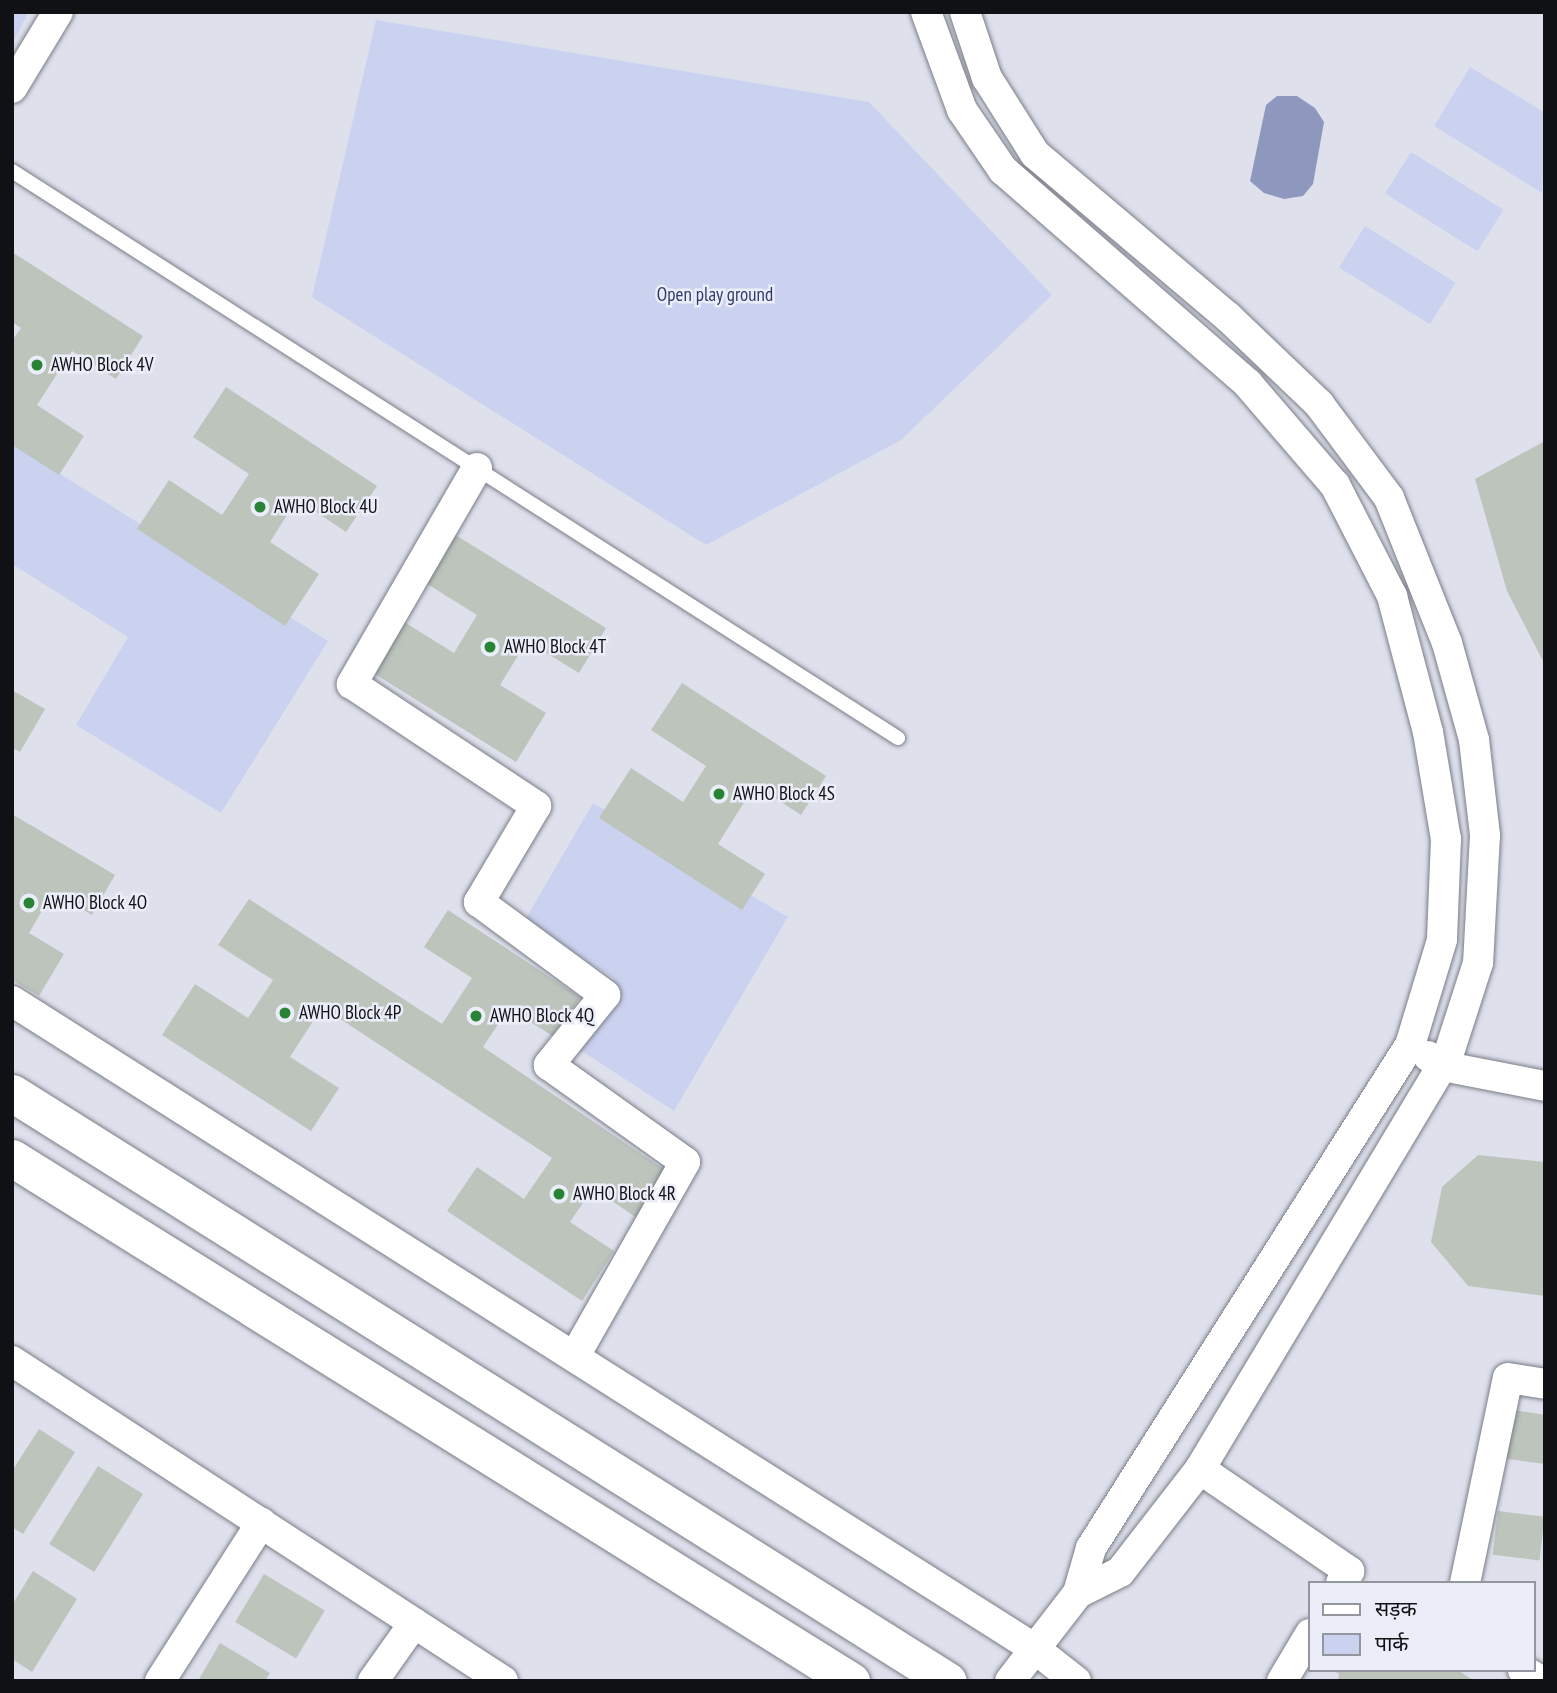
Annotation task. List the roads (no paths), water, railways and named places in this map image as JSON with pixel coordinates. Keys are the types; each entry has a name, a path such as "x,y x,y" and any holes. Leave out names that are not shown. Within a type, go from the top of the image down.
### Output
{"street":[{"path":"12,88 58,12"},
{"path":"926,12 962,110 1003,170 1248,384 1335,485 1392,596 1428,732 1446,839 1442,940 1410,1045 1091,1548 1078,1593 1010,1681"},
{"path":"965,12 987,78 1035,155 1228,317 1319,404 1389,498 1454,667 1474,740 1485,835 1478,963 1442,1066 1200,1469 1120,1572 1078,1593"},
{"path":"477,468 352,684 536,806 479,902 605,995 549,1065 685,1162 574,1357"},
{"path":"12,1001 1035,1649 1076,1681"},
{"path":"1410,1045 1442,1066 1545,1086"},
{"path":"12,1093 948,1681"},
{"path":"12,1158 851,1681"},
{"path":"12,1361 503,1681"},
{"path":"1465,1581 1508,1378 1545,1384"},
{"path":"1200,1469 1353,1579"},
{"path":"160,1681 261,1523"},
{"path":"373,1681 414,1623"},
{"path":"1282,1681 1308,1637"}],"lane":[{"path":"12,171 898,738"}],"place":[{"name":"AWHO Block 4V","path":"37,365"},
{"name":"AWHO Block 4U","path":"260,507"},
{"name":"AWHO Block 4T","path":"490,647"},
{"name":"AWHO Block 4S","path":"719,794"},
{"name":"AWHO Block 4O","path":"29,903"},
{"name":"AWHO Block 4P","path":"285,1013"},
{"name":"AWHO Block 4Q","path":"476,1016"},
{"name":"AWHO Block 4R","path":"559,1194"}],"park label":[{"name":"Open play ground","path":"715,295"}]}
